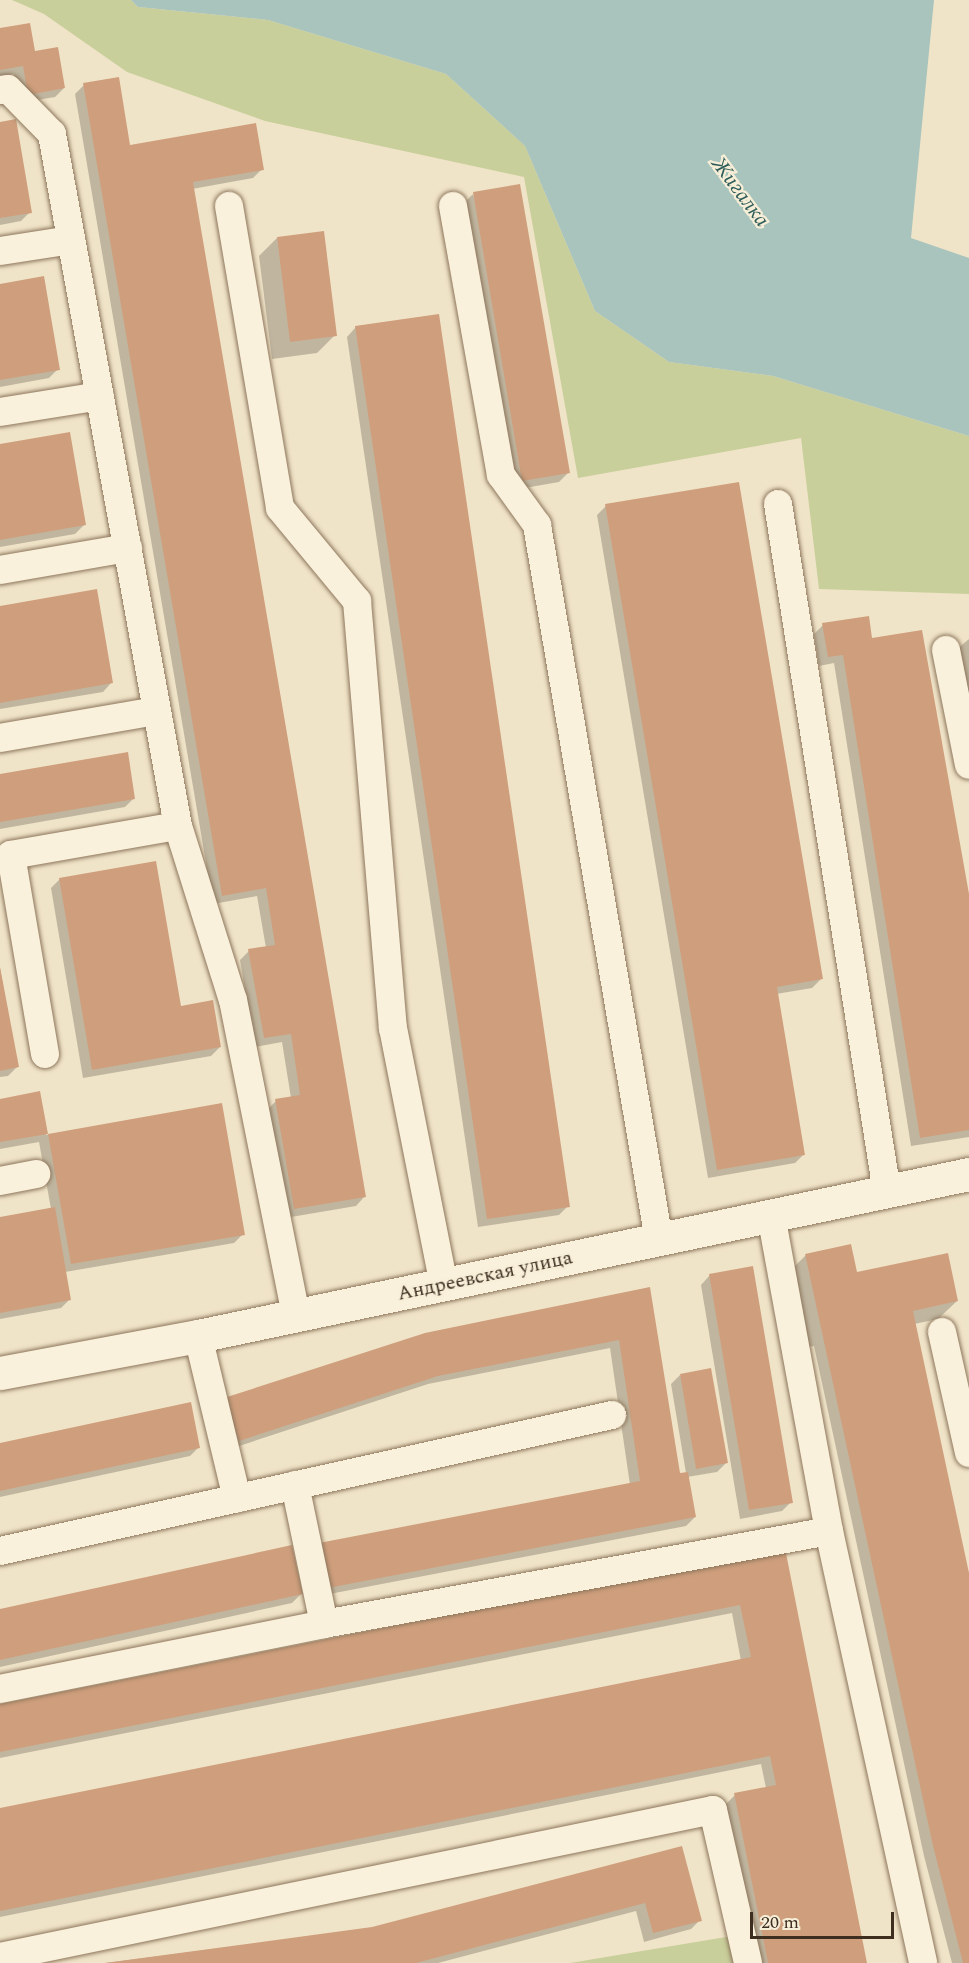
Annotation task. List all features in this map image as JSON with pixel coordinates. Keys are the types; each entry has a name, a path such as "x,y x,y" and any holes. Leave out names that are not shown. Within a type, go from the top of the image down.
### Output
{"street":[{"name":"Андреевская улица","path":"0,1373 296,1316 969,1174"}],"lane":[{"path":"0,90 8,89 52,134 178,826 233,1000 296,1316"},
{"path":"229,206 280,508 357,602 393,1028 444,1285"},
{"path":"453,206 501,475 537,525 659,1240"},
{"path":"0,251 71,240"},
{"path":"0,412 100,396"},
{"path":"778,504 887,1192"},
{"path":"0,570 128,548"},
{"path":"946,650 969,765"},
{"path":"0,738 157,711"},
{"path":"45,1054 11,855 178,826"},
{"path":"0,1181 36,1174"},
{"path":"771,1216 830,1531 923,1963"},
{"path":"942,1332 969,1453"},
{"path":"198,1336 237,1498"},
{"path":"0,1551 612,1415"},
{"path":"295,1485 324,1624"},
{"path":"0,1689 324,1624 830,1531"},
{"path":"0,1957 713,1810 748,1963"}],"green space":[{"path":"12,0 131,0 138,7 268,20 446,74 525,146 595,311 669,362 773,376 969,436 969,594 819,589 801,438 578,478 524,177 265,121 127,72 44,14"},
{"path":"750,1933 757,1963 570,1963"}],"water":[{"name":"Жигалка","path":"131,0 934,0 911,238 969,258 969,436 773,376 669,362 595,311 525,146 446,74 268,20 138,7"}],"building":[{"path":"30,23 35,51 58,47 65,88 28,95 23,66 0,70 0,28"},
{"path":"119,77 130,145 256,123 264,170 193,182 366,1197 294,1209 275,1099 300,1095 291,1034 264,1038 248,949 275,945 266,888 222,896 83,83"},
{"path":"16,119 32,213 0,218 0,122"},
{"path":"520,184 570,473 522,481 473,192"},
{"path":"324,231 337,336 290,342 277,237"},
{"path":"44,276 60,370 0,380 0,284"},
{"path":"439,314 570,1207 487,1219 355,326"},
{"path":"70,432 86,525 0,540 0,444"},
{"path":"739,482 823,979 777,987 805,1155 717,1170 605,504"},
{"path":"97,589 113,683 0,703 0,606"},
{"path":"869,616 872,638 922,630 969,894 969,1130 920,1138 843,655 828,657 822,623"},
{"path":"128,752 135,799 0,822 0,774"},
{"path":"156,861 181,1006 213,1000 221,1047 92,1070 59,878"},
{"path":"0,967 19,1067 0,1071"},
{"path":"40,1091 48,1134 0,1142 0,1099"},
{"path":"222,1103 245,1235 71,1264 48,1134"},
{"path":"55,1207 71,1300 0,1313 0,1217"},
{"path":"851,1244 857,1272 948,1253 958,1301 913,1311 969,1573 969,1963 963,1963 933,1846 805,1254"},
{"path":"753,1266 793,1503 749,1510 709,1274"},
{"path":"650,1287 680,1473 688,1472 696,1517 328,1588 319,1543 640,1481 619,1340 438,1376 239,1441 224,1398 425,1333"},
{"path":"711,1368 728,1463 696,1469 680,1374"},
{"path":"191,1402 200,1448 0,1491 0,1443"},
{"path":"292,1545 303,1594 0,1660 0,1609"},
{"path":"785,1548 867,1963 768,1963 734,1793 776,1785 770,1756 0,1911 0,1808 751,1657 740,1605 0,1752 0,1704"},
{"path":"682,1846 702,1921 653,1933 645,1903 416,1963 105,1963 372,1927"}]}
